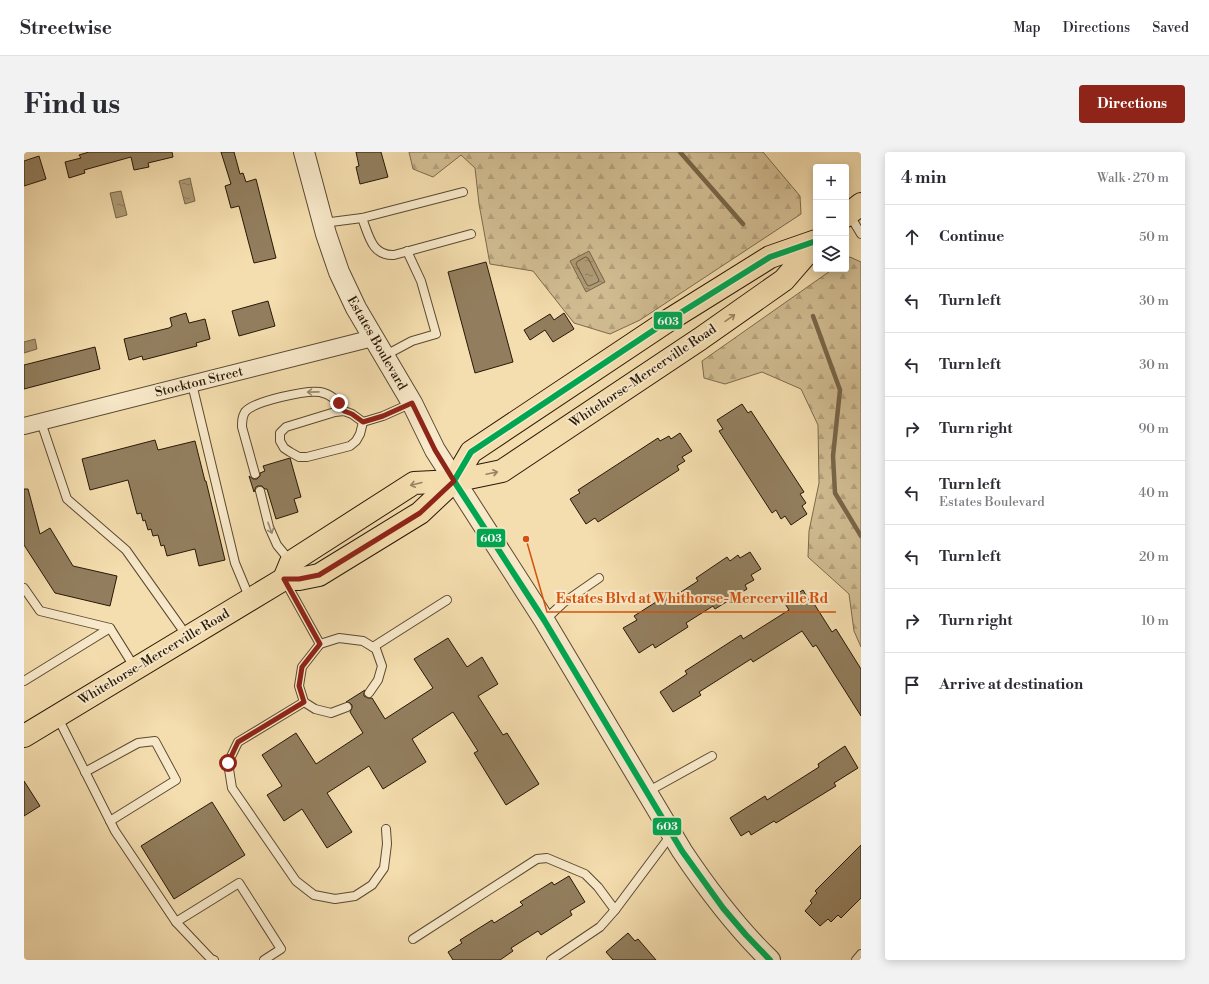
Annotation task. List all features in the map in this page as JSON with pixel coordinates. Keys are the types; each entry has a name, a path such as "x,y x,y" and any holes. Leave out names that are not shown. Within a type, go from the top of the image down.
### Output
{"main road":[{"name":"Whitehorse-Mercerville Road","path":"287,570 299,579 319,575 420,513 454,481 471,452 669,320 770,257 813,243"},
{"name":"Whitehorse-Mercerville Road","path":"24,736 250,600 287,570 414,483 454,481 502,471 700,339 784,280 813,246"}],"street":[{"name":"Estates Boulevard","path":"304,152 322,223 339,272 356,308 412,403 435,450 544,620 682,851 710,891 733,920 770,960"},
{"name":"Stockton Street","path":"24,426 373,338"}],"lane":[{"path":"322,223 362,218 463,192"},
{"path":"852,211 861,234"},
{"path":"362,218 371,242 378,251 385,256 394,255 471,234"},
{"path":"384,356 412,341 436,334 421,281 407,251"},
{"path":"192,384 235,563 250,600"},
{"path":"255,474 242,427 242,419 246,411 259,404 302,393 321,392 332,397 339,403 344,411"},
{"path":"363,422 383,416 412,403"},
{"path":"344,411 352,414 363,422 360,434 356,441 350,446 307,457 299,457 290,452 284,448 280,441 280,433 286,426 335,412 344,411"},
{"path":"42,422 67,499 126,550 188,638"},
{"path":"260,491 269,527 320,644"},
{"path":"544,620 563,603 599,578"},
{"path":"24,588 40,612 110,628 136,668"},
{"path":"372,647 447,600"},
{"path":"24,681 110,628"},
{"path":"347,707 331,713 315,709 304,702 299,686 302,667 320,644 339,638 363,641 376,649 382,666 378,680 369,693"},
{"path":"304,702 238,742 228,763 232,788 296,882 314,895 335,899 356,896 372,885 384,868 387,844 386,829"},
{"path":"56,716 115,831 176,922 211,959 214,960"},
{"path":"85,772 138,743 155,741 176,780 110,822"},
{"path":"646,792 712,756"},
{"path":"554,959 600,927 615,910 672,834"},
{"path":"413,939 537,859 547,858 585,874 598,887 615,910"},
{"path":"176,922 239,883 281,949 264,960"},
{"path":"856,960 861,954"}],"green space":[{"path":"409,152 763,152 800,196 801,214 640,320 610,334 574,323 533,271 490,264 479,204 475,168 461,155 433,177 413,169"},
{"path":"849,258 861,262 861,647 854,631 849,594 808,557 809,531 819,483 818,425 801,389 762,372 725,384 704,378 702,361 829,272 849,272"}],"water":[{"path":"190,178 195,201 185,204 179,181"},
{"path":"121,191 127,215 116,218 110,193"},
{"path":"589,251 605,282 586,292 570,261"},
{"path":"35,339 37,349 24,353 24,342"}],"building":[{"path":"89,152 172,152 173,157 148,163 149,167 134,170 131,157 84,170 85,173 69,178 65,162 81,158 79,155"},
{"path":"221,152 234,152 240,174 243,173 246,182 256,179 276,258 254,263 239,206 231,208 225,186 231,184"},
{"path":"356,152 381,152 388,177 360,184 356,167 359,166"},
{"path":"39,156 46,179 24,186 24,161"},
{"path":"486,262 513,362 475,373 448,272"},
{"path":"268,301 275,326 239,336 232,311"},
{"path":"186,313 189,323 205,319 210,339 196,343 197,346 143,360 142,356 129,360 124,339 169,328 172,326 170,318"},
{"path":"564,313 574,329 553,342 545,330 530,340 524,330 550,314 554,320"},
{"path":"95,347 100,369 24,389 24,365"},
{"path":"742,404 748,413 751,411 804,492 800,494 806,503 802,506 807,514 791,525 785,516 781,519 776,510 772,513 719,431 723,429 717,420"},
{"path":"680,433 692,451 682,457 685,461 677,466 679,470 598,522 595,518 586,524 570,499 580,493 578,490 658,438 660,441 669,436 671,439"},
{"path":"155,440 158,450 195,441 225,560 199,566 195,549 167,556 164,545 161,546 158,535 153,536 151,529 148,530 145,520 143,521 141,513 137,514 128,480 90,490 82,459"},
{"path":"290,458 301,497 294,499 298,512 276,519 267,489 262,486 258,486 254,492 249,476 253,479 257,479 260,476 260,473 265,471 263,466"},
{"path":"24,489 28,489 40,534 50,528 73,566 117,576 110,606 55,593 24,545"},
{"path":"750,552 761,569 751,575 754,580 745,585 747,589 715,609 713,606 686,623 688,627 655,648 653,644 639,653 623,628 637,620 634,616 667,595 670,599 698,581 696,578 727,557 730,561 738,555 740,558"},
{"path":"803,590 809,600 811,599 832,632 836,629 861,669 861,716 816,645 813,647 802,631 753,662 751,659 699,692 701,695 673,712 660,692 687,674 685,671 741,635 743,639 789,610 784,602"},
{"path":"448,638 467,667 482,657 498,684 478,696 503,735 507,733 539,784 506,805 474,753 478,751 453,712 412,739 426,762 383,789 369,766 327,793 352,832 327,848 302,809 284,821 267,795 282,786 262,755 296,733 316,764 363,733 350,712 352,705 346,702 365,690 364,696 372,698 385,719 433,688 414,659"},
{"path":"845,746 858,768 834,783 836,786 776,823 774,821 751,835 749,831 741,836 730,818 765,796 767,800 819,767 818,764"},
{"path":"24,781 40,806 24,816"},
{"path":"212,802 245,855 174,899 141,846"},
{"path":"861,845 861,898 841,918 838,915 831,922 828,919 820,926 805,911 812,903 810,901 817,893 815,891"},
{"path":"569,876 585,902 570,911 572,915 541,935 538,931 511,948 513,951 500,960 453,960 448,952 462,943 460,940 492,920 494,923 523,905 520,902 552,882 554,885"},
{"path":"628,933 635,941 638,939 656,960 613,960 606,952"}],"waterway":[{"path":"680,152 743,224"},
{"path":"813,316 840,390 833,456 835,493 861,536"}],"transit line":[{"name":"603","path":"770,960 723,908 682,851 544,620 454,481 471,452 669,320 770,257 813,242"}],"place":[{"name":"Estates Blvd at Whithorse-Mercerville Rd","path":"526,539"}],"route":[{"path":"228,763 238,742 304,702 299,686 302,667 320,644 284,579 299,579 319,575 420,513 454,481 435,450 412,403 383,416 363,422 352,414 344,411 339,403"}]}
